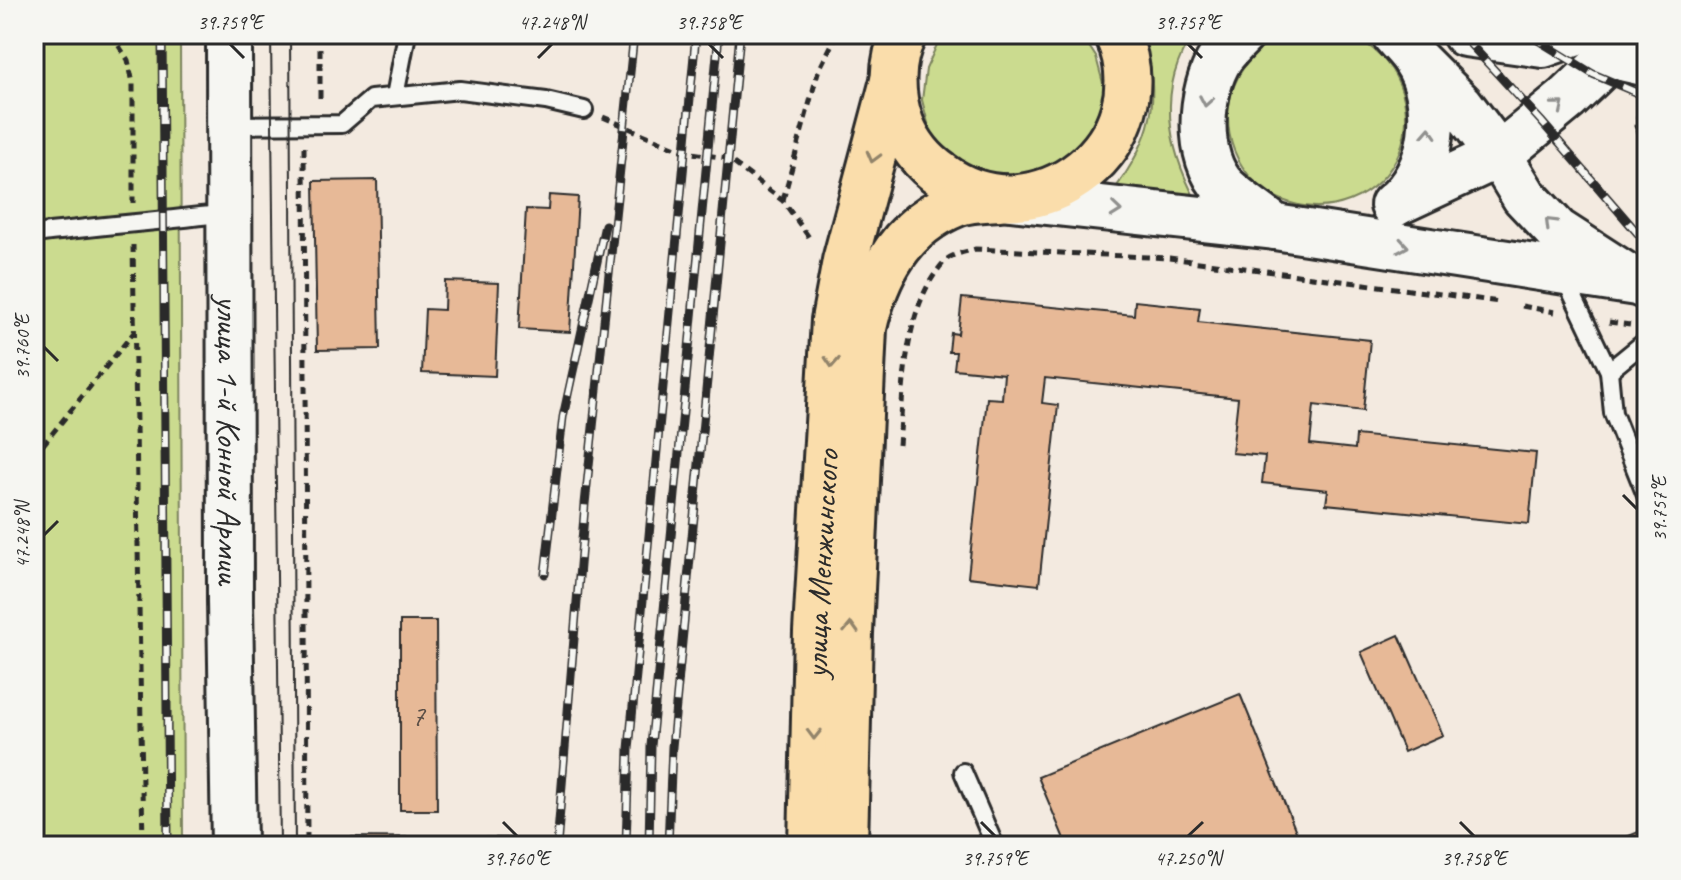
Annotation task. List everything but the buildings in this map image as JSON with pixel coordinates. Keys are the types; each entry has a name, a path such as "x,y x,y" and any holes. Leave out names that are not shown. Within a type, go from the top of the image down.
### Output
{"main road":[{"name":"улица 1-й Конной Армии","path":"229,34 230,602 234,846"},
{"path":"897,54 845,261 856,293 881,274 901,241 931,217 958,203 1044,193 1066,184 1089,168 1114,134 1126,96 1125,60 1117,34"},
{"path":"1242,34 1221,58 1205,97 1203,133 1213,169 1224,186 1275,227"},
{"path":"1465,34 1621,59"},
{"path":"1404,47 1461,105 1499,155 1524,196 1557,231 1641,292"},
{"path":"1398,202 1418,175 1429,148 1431,100 1404,47"},
{"path":"897,54 896,109 904,131 931,167 953,183 977,194 1326,234 1562,272 1641,292"},
{"path":"1326,234 1371,221 1398,202 1499,155 1621,59"},
{"name":"улица Менжинского","path":"811,846 816,632 834,320 856,293"},
{"name":"улица Менжинского","path":"845,846 864,328 856,293"}],"lane":[{"path":"395,96 407,34"},
{"path":"230,125 342,124 371,99 460,90 546,101 584,110"},
{"path":"34,234 230,213"},
{"path":"1562,272 1609,371 1613,413 1647,498"},
{"path":"1609,371 1647,340"},
{"path":"963,772 995,846"}],"path":[{"path":"111,34 128,60 133,83 143,846"},
{"path":"307,846 312,125 320,34"},
{"path":"783,201 818,72 837,34"},
{"path":"1621,59 1636,126 1647,149"},
{"path":"584,110 685,152 727,158 783,201 816,246"},
{"path":"910,334 924,296 948,258 975,249 1169,258 1515,304 1584,318 1641,292"},
{"path":"34,456 136,331"}],"green space":[{"path":"1317,29 1351,35 1380,55 1400,84 1406,118 1400,152 1380,181 1351,201 1317,207 1283,201 1254,181 1234,152 1228,118 1234,84 1254,55 1283,35"},
{"path":"34,34 180,34 183,846 34,846"},
{"path":"946,34 1081,34 1096,57 1104,87 1101,119 1064,169 1003,184 947,157 930,131 922,100 926,69 939,40"},
{"path":"1143,34 1193,34 1174,75 1170,117 1178,159 1196,200 1112,193 1137,154 1150,118 1152,79"}],"tram line":[{"path":"271,34 280,846"},
{"path":"290,34 295,846"}],"railway":[{"path":"162,34 168,846"},
{"path":"557,846 585,504 634,34"},
{"path":"626,846 629,749 696,34"},
{"path":"649,846 651,746 719,34"},
{"path":"668,846 672,747 740,34"},
{"path":"1461,34 1647,244"},
{"path":"1528,34 1593,74 1647,97"},
{"path":"545,574 563,417 605,225"}]}
